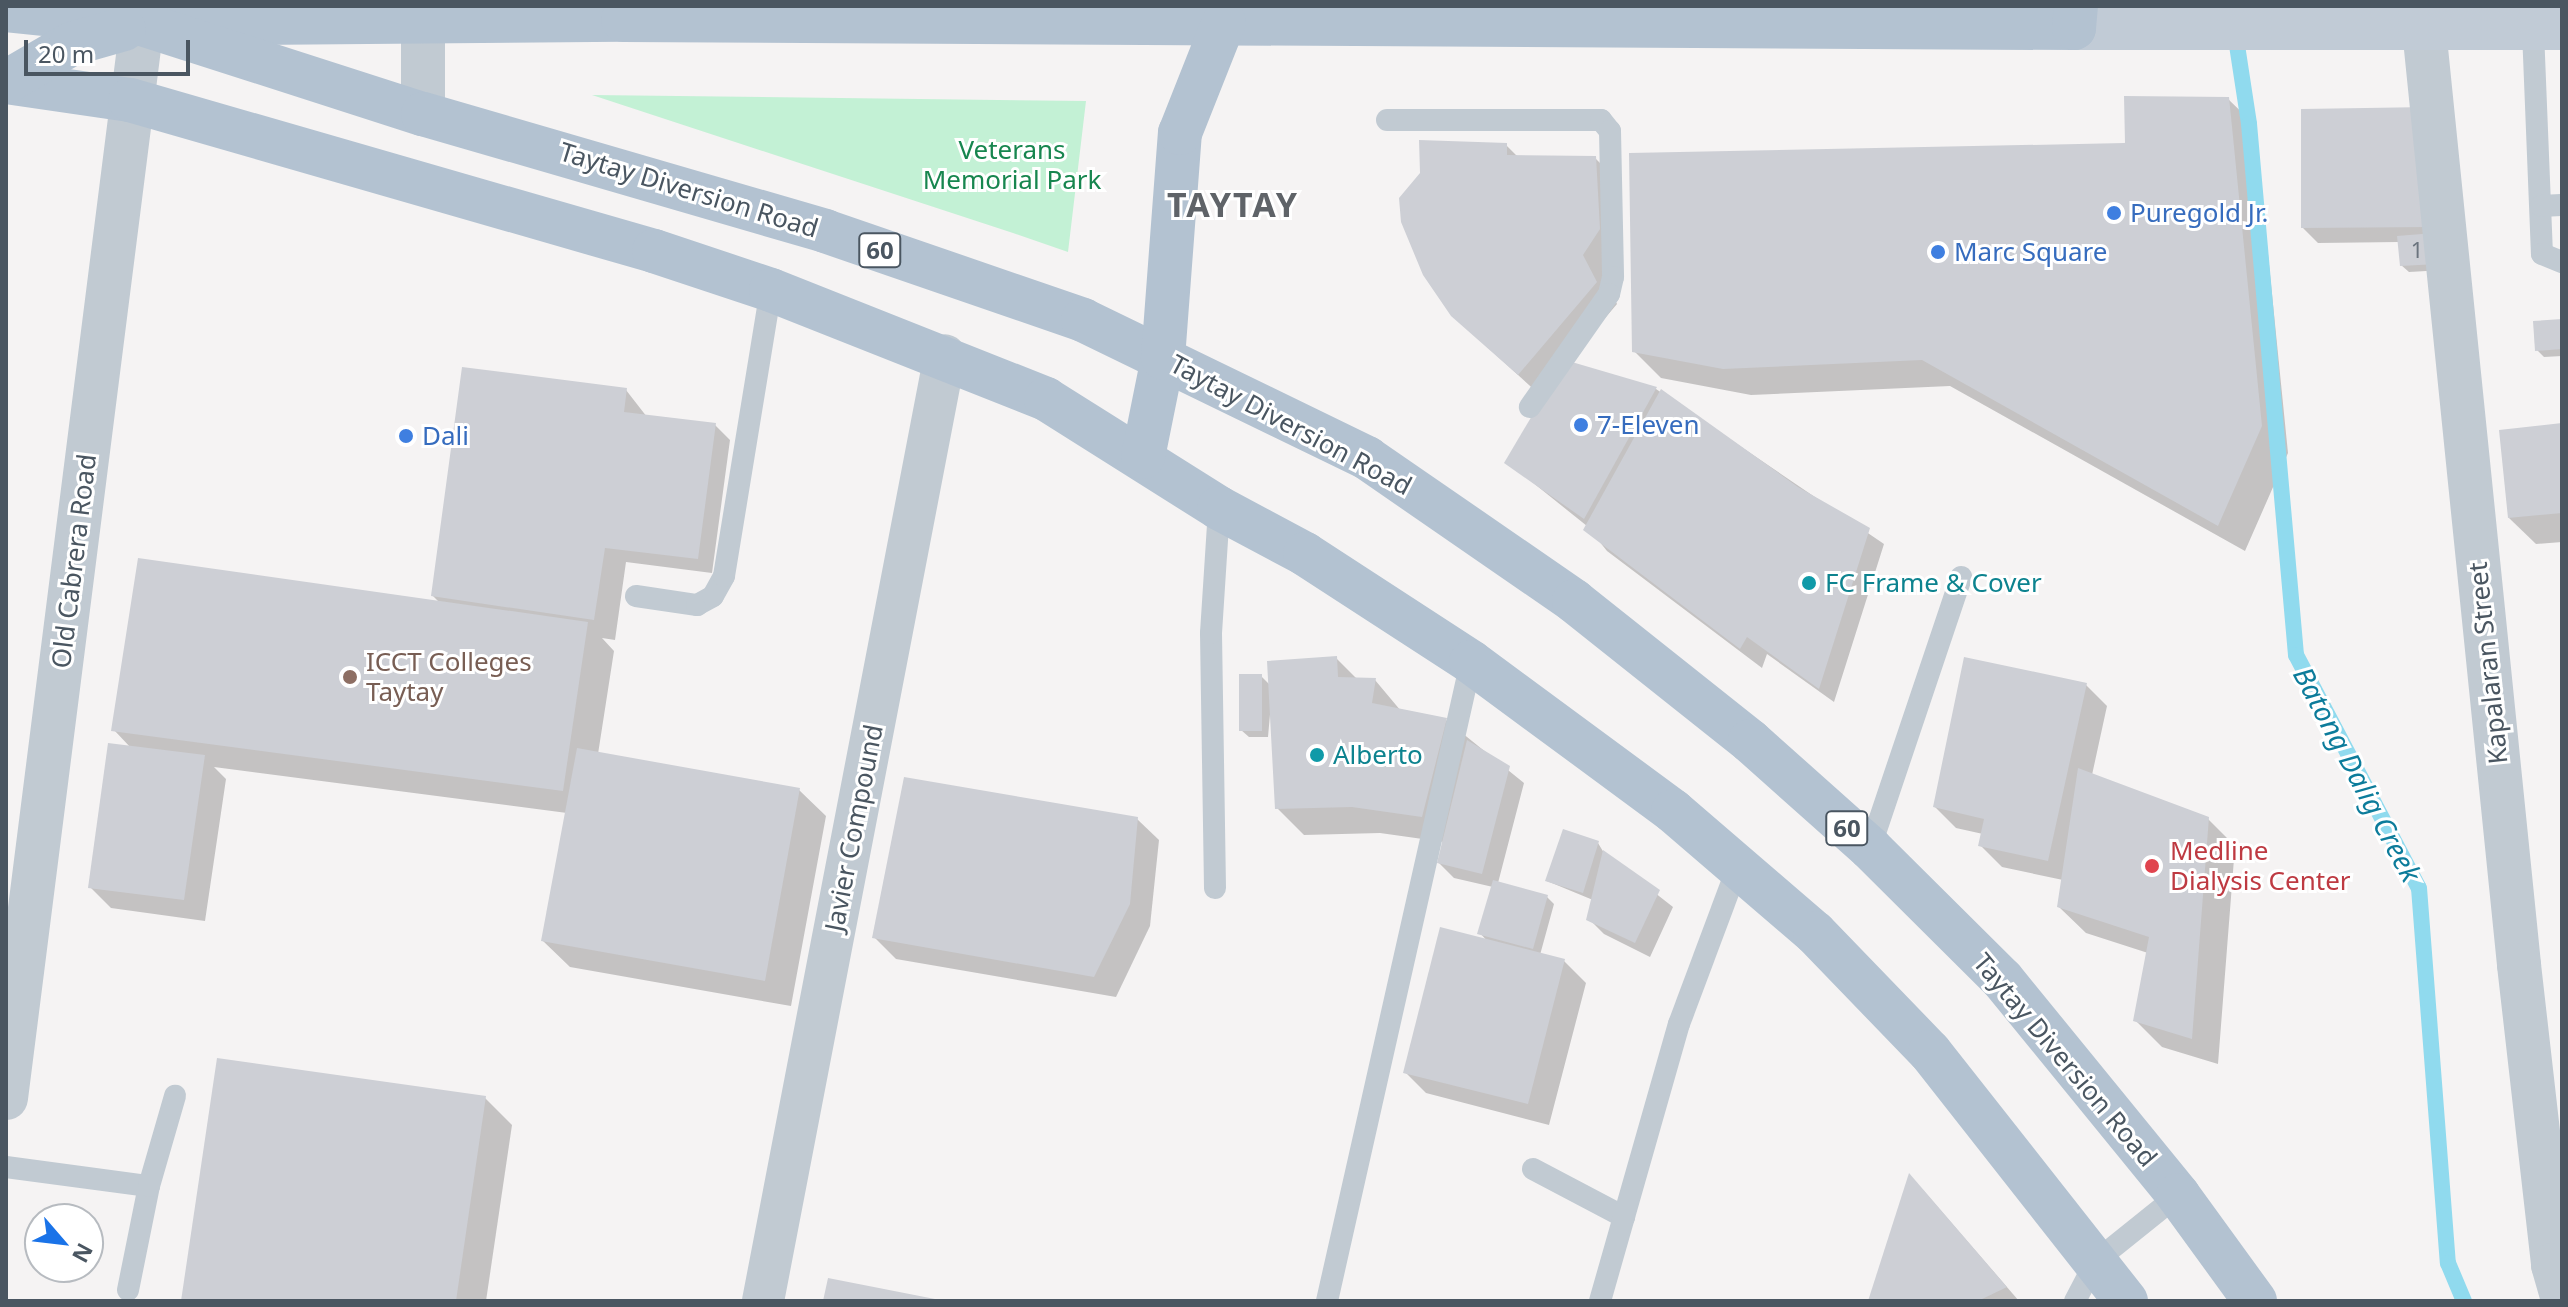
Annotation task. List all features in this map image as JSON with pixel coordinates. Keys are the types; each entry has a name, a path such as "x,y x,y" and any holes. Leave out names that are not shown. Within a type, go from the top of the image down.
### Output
{"main road":[{"path":"6,10 142,24 366,14 2075,17 2228,28 2375,15 2424,29 2542,21"},
{"path":"1143,457 1163,358 1180,133 1224,14"},
{"path":"6,82 71,44 142,24"},
{"name":"Taytay Diversion Road","path":"142,24 423,114 675,184 1083,320 1367,458 1460,518 1750,741 1870,848 2002,979 2178,1195 2255,1301"},
{"path":"6,82 130,100 654,251 771,290 945,355 1046,399 1143,457 1219,508 1305,554 1471,662 1661,802 1738,866 1815,933 1930,1052 2126,1301"},
{"path":"654,251 675,184"}],"street":[{"path":"423,14 423,114"},
{"name":"Old Cabrera Road","path":"6,1098 142,24"},
{"name":"Kapalaran Street","path":"2424,29 2519,965 2553,1265 2562,1296"},
{"name":"Javier Compound","path":"763,1301 945,355"}],"lane":[{"path":"2542,21 2551,206 2542,254 2562,262"},
{"path":"1387,120 1601,120 1610,131 1613,277 1609,294 1530,407"},
{"path":"636,596 697,605 713,596 724,576 771,290"},
{"path":"1215,888 1211,633 1219,508"},
{"path":"1870,848 1961,577"},
{"path":"1327,1301 1471,662"},
{"path":"1600,1301 1679,1024 1738,866"},
{"path":"128,1290 149,1186 175,1096"},
{"path":"6,1167 149,1186"},
{"path":"1533,1169 1624,1217"},
{"path":"2075,1301 2096,1261 2178,1195"}],"green space":[{"name":"Veterans Memorial Park","path":"592,95 1086,101 1068,252 1013,233"}],"building":[{"name":"Marc Square","path":"2124,96 2229,97 2262,426 2218,526 1922,360 1723,369 1632,352 1629,153 2125,143"},
{"path":"2429,107 2430,227 2301,228 2301,109"},
{"path":"1419,140 1507,143 1507,155 1596,156 1600,229 1583,255 1597,282 1518,375 1451,316 1423,275 1401,222 1399,198 1420,173"},
{"path":"2434,233 2438,264 2400,266 2397,236"},
{"path":"2562,319 2562,349 2535,351 2533,321"},
{"name":"7-Eleven","path":"1565,360 1657,387 1584,519 1504,463"},
{"path":"462,367 627,388 624,412 716,423 698,559 605,548 594,620 431,596"},
{"path":"1661,389 1798,487 1870,528 1819,689 1747,637 1740,649 1583,530"},
{"path":"2562,423 2562,513 2508,518 2499,430"},
{"name":"ICCT Colleges Taytay","path":"138,558 588,622 563,791 111,731"},
{"name":"Alberto","path":"1337,656 1338,677 1376,678 1372,703 1447,718 1422,817 1352,807 1275,809 1267,661"},
{"path":"1964,657 2087,683 2048,861 1978,846 1984,819 1933,807"},
{"path":"1239,674 1262,674 1262,731 1239,731"},
{"path":"1467,740 1510,766 1482,874 1437,863"},
{"path":"108,743 205,755 184,900 88,888"},
{"path":"577,748 800,788 765,981 541,941"},
{"path":"2078,768 2209,817 2192,1039 2133,1021 2149,937 2057,907"},
{"path":"904,777 1138,817 1130,904 1094,977 872,938"},
{"path":"1563,829 1599,841 1583,893 1545,881"},
{"path":"1603,850 1660,890 1635,943 1586,920"},
{"path":"1493,880 1548,895 1533,949 1477,934"},
{"path":"1440,927 1565,959 1528,1104 1403,1073"},
{"path":"217,1058 486,1096 456,1301 181,1301"},
{"path":"1909,1173 2007,1287 1978,1301 1868,1301"},
{"path":"828,1278 940,1300 940,1301 823,1301"}],"waterway":[{"name":"Batong Dalig Creek","path":"2231,6 2249,124 2296,655 2419,888 2448,1263 2464,1301"}],"place":[{"name":"Puregold Jr.","path":"2114,213"},
{"name":"Marc Square","path":"1938,252"},
{"name":"7-Eleven","path":"1581,425"},
{"name":"Dali","path":"406,436"},
{"name":"FC Frame & Cover","path":"1809,583"},
{"name":"ICCT Colleges Taytay","path":"350,677"},
{"name":"Alberto","path":"1317,755"},
{"name":"Medline Dialysis Center","path":"2152,866"}],"district":[{"name":"TAYTAY","path":"1233,205"}]}
